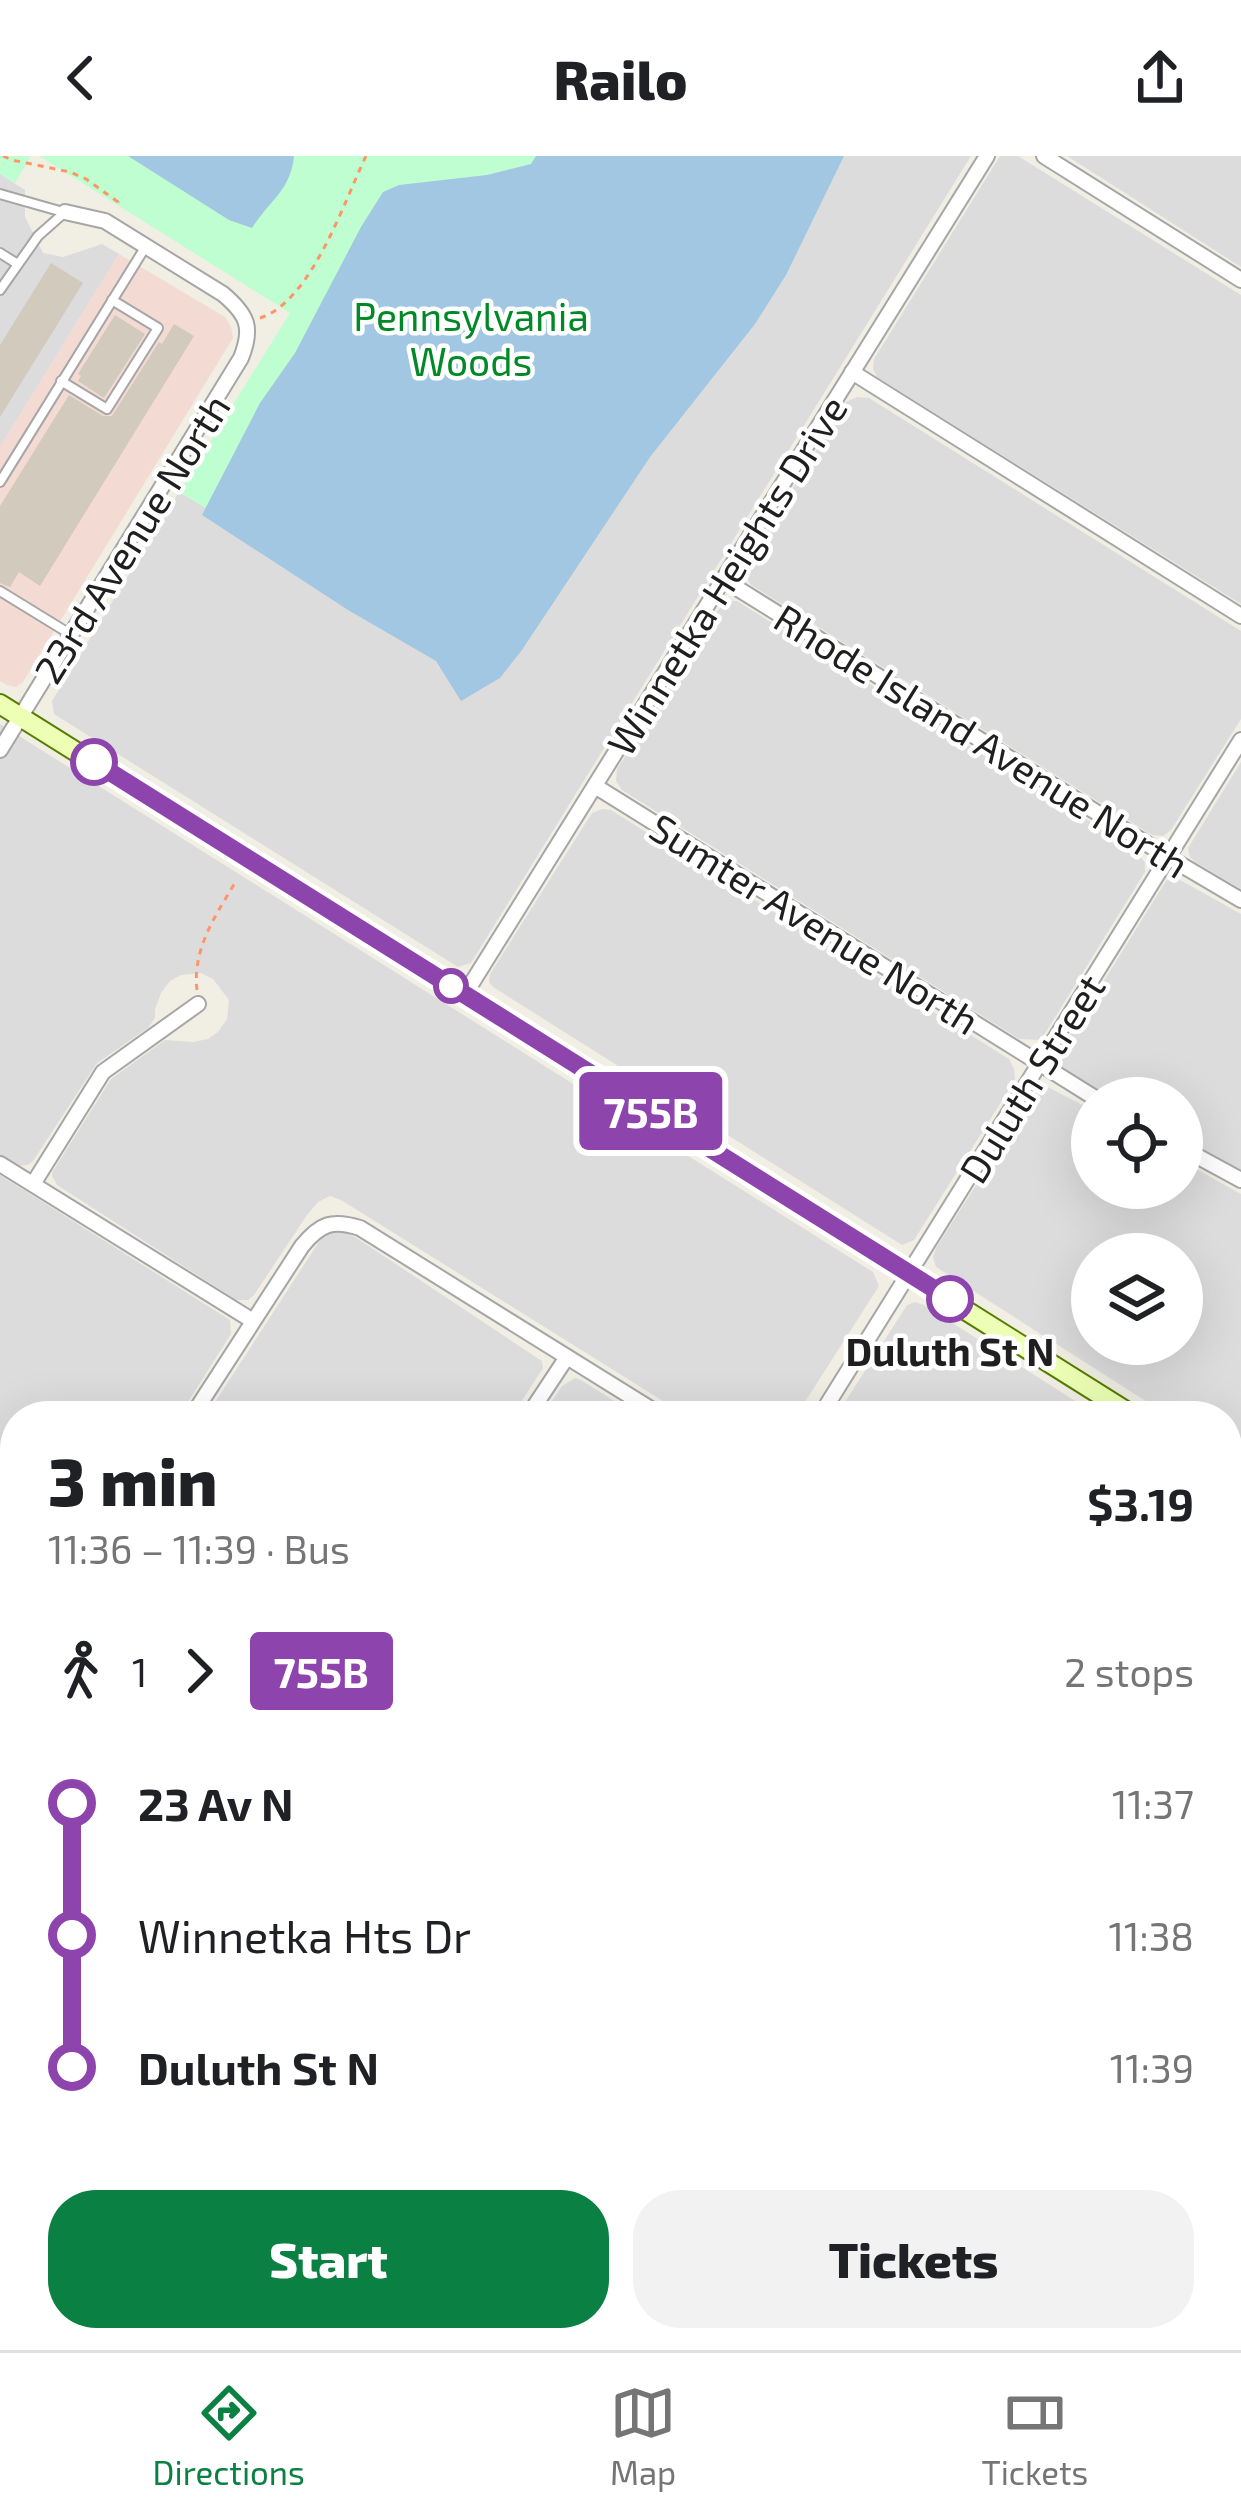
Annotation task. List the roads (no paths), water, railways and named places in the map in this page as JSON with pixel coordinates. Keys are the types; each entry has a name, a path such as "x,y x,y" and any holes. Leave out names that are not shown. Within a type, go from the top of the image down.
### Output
{"main road":[{"path":"0,704 1110,1401"}],"street":[{"name":"Winnetka Heights Drive","path":"465,994 987,156"},
{"path":"1044,156 1241,280"},
{"path":"65,212 105,220 146,246"},
{"name":"23rd Avenue North","path":"0,750 248,340 247,322 236,305 146,246"},
{"path":"852,372 1241,616"},
{"name":"Rhode Island Avenue North","path":"724,580 1241,900"},
{"name":"Duluth Street","path":"830,1401 1241,740"},
{"name":"Sumter Avenue North","path":"595,786 1071,1083"},
{"path":"33,1184 103,1072 198,1004"},
{"path":"1203,1159 1241,1180"},
{"path":"0,1164 253,1321"},
{"path":"202,1401 302,1246 314,1232 345,1223 638,1401"},
{"path":"538,1401 567,1357"}],"lane":[{"path":"0,194 65,212"},
{"path":"0,290 38,236 65,212"},
{"path":"0,482 146,246"},
{"path":"0,253 16,263"},
{"path":"62,381 106,410 158,328 112,300"},
{"path":"0,592 71,635"}],"place":[{"name":"Duluth St N","path":"950,1299"}],"park label":[{"name":"Pennsylvania Woods","path":"471,338"}]}
